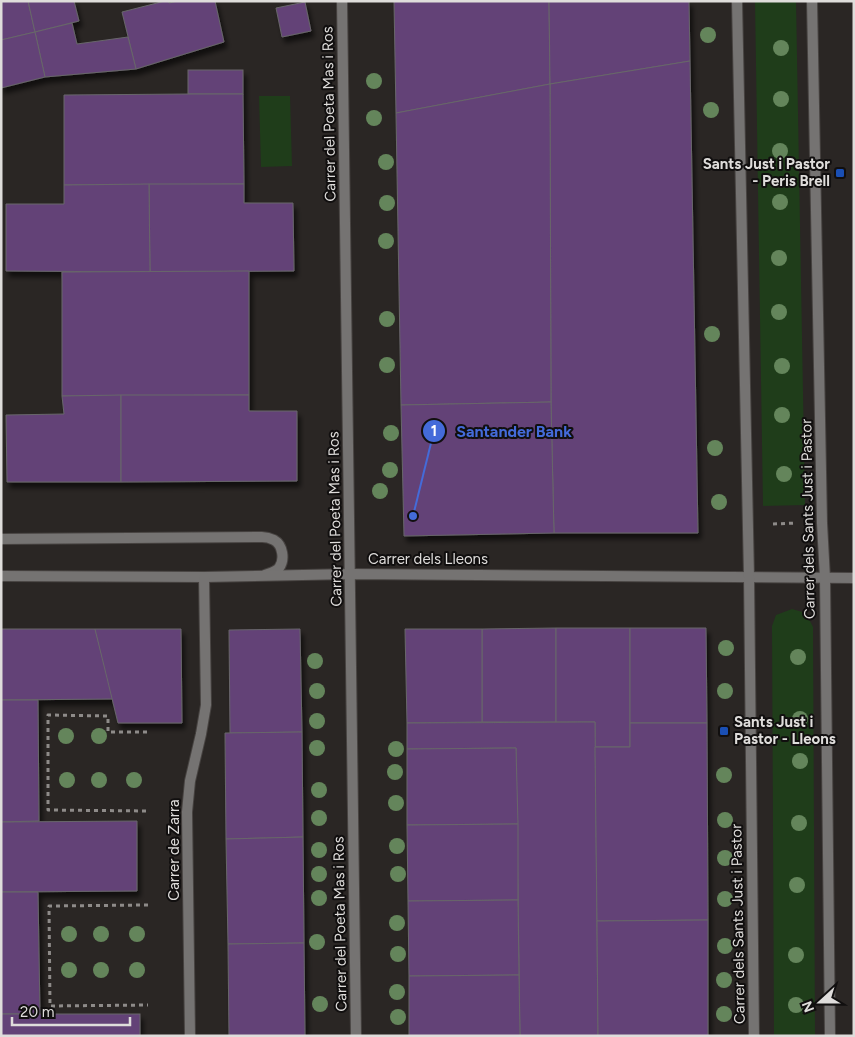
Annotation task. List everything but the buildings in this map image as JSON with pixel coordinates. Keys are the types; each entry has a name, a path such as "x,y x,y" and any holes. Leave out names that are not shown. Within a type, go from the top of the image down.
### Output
{"street":[{"name":"Carrer del Poeta Mas i Ros","path":"342,1 356,1036"},
{"name":"Carrer dels Sants Just i Pastor","path":"737,1 749,577 754,1036"},
{"name":"Carrer dels Sants Just i Pastor","path":"812,1 822,522 825,578 830,1036"},
{"path":"1,539 262,536 275,540 281,548 283,558 280,567 274,572 262,576"},
{"name":"Carrer dels Lleons","path":"1,576 204,577 351,574 854,578"},
{"name":"Carrer de Zarra","path":"190,1036 187,812 190,781 206,705 204,577"}],"path":[{"path":"748,525 822,522"},
{"path":"147,732 108,732 108,716 48,715 48,810 148,811"},
{"path":"148,906 49,906 50,1006 148,1005"}],"green space":[{"path":"755,1 796,1 805,505 763,506"},
{"path":"259,96 290,96 292,166 261,167"},
{"path":"792,609 806,613 813,627 815,1036 774,1036 772,626 776,615"}],"place":[{"name":"Sants Just i Pastor - Peris Brell","path":"840,173"},
{"name":"Santander Bank","path":"413,516"},
{"name":"Sants Just i Pastor - Lleons","path":"724,731"}]}
